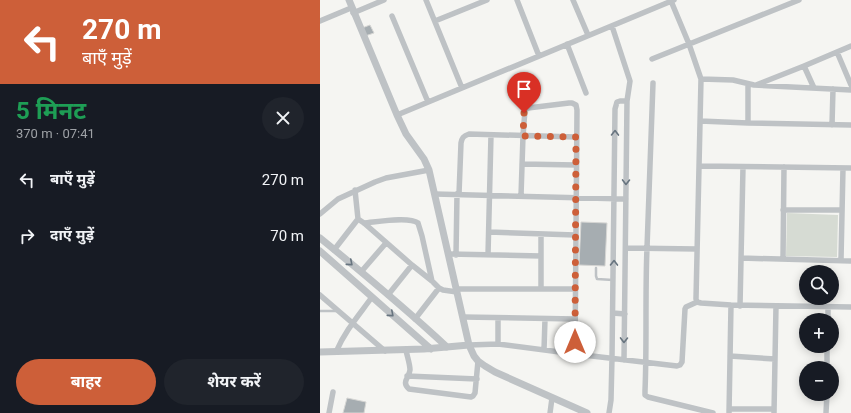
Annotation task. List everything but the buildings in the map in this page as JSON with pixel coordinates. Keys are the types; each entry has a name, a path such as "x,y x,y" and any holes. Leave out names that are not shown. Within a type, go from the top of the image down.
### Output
{"street":[{"path":"348,0 406,134 424,159 429,170 452,254 457,290 474,356 478,362 495,372 586,413"},
{"path":"320,22 384,0"},
{"path":"426,0 462,88"},
{"path":"435,21 487,0"},
{"path":"517,0 539,56"},
{"path":"574,0 588,35"},
{"path":"652,59 799,0"},
{"path":"397,115 672,1 701,79 697,302"},
{"path":"392,16 428,102"},
{"path":"612,26 630,81 627,101 624,360"},
{"path":"567,44 586,93"},
{"path":"754,85 851,46"},
{"path":"837,52 851,85"},
{"path":"804,66 814,88"},
{"path":"701,79 733,80 754,85 851,90"},
{"path":"652,83 647,248 645,395 712,413"},
{"path":"748,84 748,123"},
{"path":"832,125 833,89"},
{"path":"609,413 611,400 612,358 616,109 617,102 627,101"},
{"path":"522,196 524,113 526,108 569,103 576,105 574,354"},
{"path":"700,121 851,125"},
{"path":"452,254 461,143 464,135 576,137"},
{"path":"488,255 491,135"},
{"path":"522,164 576,165"},
{"path":"699,166 851,168"},
{"path":"740,306 743,167"},
{"path":"783,259 784,168"},
{"path":"841,260 843,168"},
{"path":"320,214 338,199 375,182 386,178 429,170"},
{"path":"334,250 358,219 356,190"},
{"path":"435,194 626,199"},
{"path":"784,210 842,210"},
{"path":"358,219 443,290 575,289"},
{"path":"364,223 399,220 412,220 418,223 432,281"},
{"path":"489,232 575,235"},
{"path":"541,234 541,289"},
{"path":"320,238 388,295 446,347"},
{"path":"361,272 386,243"},
{"path":"626,248 697,249"},
{"path":"320,251 431,349"},
{"path":"452,254 541,256"},
{"path":"741,258 851,261"},
{"path":"388,295 412,265"},
{"path":"415,319 439,288"},
{"path":"320,295 385,351"},
{"path":"336,352 352,322 372,297"},
{"path":"320,352 431,349 498,344 677,366 682,363 685,309 686,307 697,302 731,306 851,307"},
{"path":"731,306 729,411 774,411 776,306"},
{"path":"828,307 828,313"},
{"path":"613,313 625,314"},
{"path":"463,317 575,319"},
{"path":"498,318 498,344"},
{"path":"544,350 545,319"},
{"path":"406,350 410,370 407,376 406,385 409,389 471,397 474,395 478,362"},
{"path":"730,356 775,359"},
{"path":"407,376 477,379"},
{"path":"329,413 333,392"},
{"path":"550,413 552,398"},
{"path":"826,401 826,413"}],"lane":[{"path":"596,268 597,279 613,280"},
{"path":"320,311 338,311"}],"shaded area":[{"path":"787,213 838,215 837,257 786,256"}],"route":[{"path":"524,113 523,136 576,137 575,342"}]}
